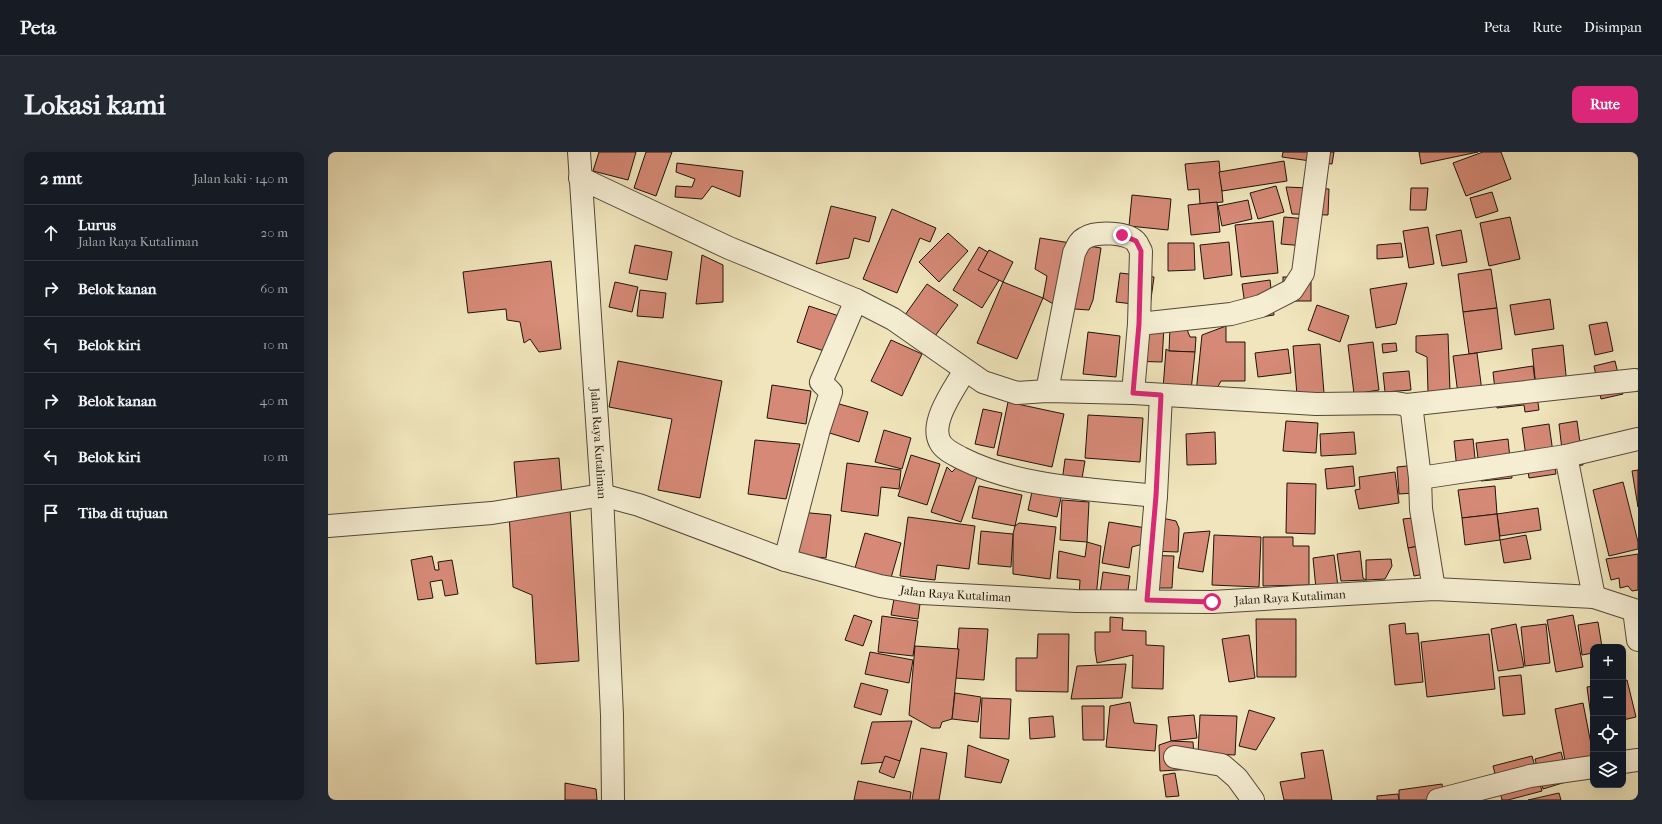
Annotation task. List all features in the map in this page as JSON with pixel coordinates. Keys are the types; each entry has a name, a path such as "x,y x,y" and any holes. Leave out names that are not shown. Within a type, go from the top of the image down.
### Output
{"street":[{"name":"Jalan Raya Kutaliman","path":"579,152 602,494 639,505 785,560 892,589 921,594 1076,601 1147,600 1212,602 1434,589 1594,597 1636,608 1638,640"},
{"path":"1139,324 1230,314 1261,306 1292,290 1303,273 1319,152"},
{"path":"580,178 729,248 856,300 893,319 983,382 1017,393 1047,391 1133,393 1316,404 1396,403 1407,405 1635,380"},
{"path":"1047,391 1074,253 1078,244 1084,238 1096,233 1122,235 1136,241 1141,251 1139,324 1133,393"},
{"path":"785,560 819,429 831,392 821,382 856,300"},
{"path":"965,370 939,417 937,426 939,442 949,452 979,467 1030,481 1156,496"},
{"path":"1147,600 1156,496 1161,395"},
{"path":"1407,405 1412,412 1420,478 1421,509 1434,589"},
{"path":"1420,478 1566,456 1638,440"},
{"path":"1566,456 1594,597"},
{"path":"328,526 492,513 602,494 612,715 613,800"},
{"path":"1175,757 1222,765 1237,778 1253,800"},
{"path":"1626,762 1638,760"},
{"path":"1438,800 1530,776 1590,767"}],"building":[{"path":"599,152 636,152 628,180 593,171"},
{"path":"646,152 672,152 656,196 634,188"},
{"path":"1283,152 1334,152 1332,164 1282,157"},
{"path":"1419,152 1478,152 1421,164"},
{"path":"1483,152 1501,152 1511,179 1466,196 1453,163"},
{"path":"1219,161 1223,202 1200,204 1199,189 1188,190 1185,164"},
{"path":"1284,161 1287,181 1222,191 1219,172"},
{"path":"677,163 743,171 740,197 712,186 702,199 675,197 676,186 692,187 695,179 676,172"},
{"path":"1276,186 1284,212 1258,219 1250,193"},
{"path":"1286,187 1329,189 1328,215 1292,214"},
{"path":"1411,188 1428,188 1426,210 1410,210"},
{"path":"1492,192 1498,211 1476,218 1470,198"},
{"path":"1132,195 1171,199 1168,230 1129,226"},
{"path":"1248,200 1252,219 1222,226 1218,206"},
{"path":"1217,202 1220,232 1191,235 1188,205"},
{"path":"831,206 876,217 869,242 854,238 849,258 816,264"},
{"path":"892,209 936,228 930,242 920,238 897,293 863,279"},
{"path":"1284,217 1319,220 1317,247 1281,244"},
{"path":"1510,217 1520,259 1489,266 1480,223"},
{"path":"1273,221 1278,273 1241,277 1235,225"},
{"path":"1428,227 1434,264 1409,268 1403,231"},
{"path":"1461,230 1467,262 1442,266 1436,235"},
{"path":"948,233 968,251 939,282 919,262"},
{"path":"1040,238 1101,248 1093,300 1089,310 1060,308 1043,298 1047,276 1035,269"},
{"path":"1229,242 1232,275 1204,279 1200,245"},
{"path":"1168,243 1194,243 1195,270 1168,271"},
{"path":"1401,243 1403,257 1377,259 1377,245"},
{"path":"635,245 672,252 667,280 629,273"},
{"path":"979,247 1009,264 982,308 953,290"},
{"path":"989,250 1013,262 1003,282 978,270"},
{"path":"702,255 723,265 723,302 696,304"},
{"path":"551,261 561,349 539,352 530,339 524,343 520,322 507,320 506,309 468,313 463,272"},
{"path":"1491,269 1497,308 1463,312 1458,274"},
{"path":"1120,273 1154,277 1150,306 1116,302"},
{"path":"1283,277 1311,277 1311,301 1283,301"},
{"path":"1270,280 1274,315 1247,319 1242,284"},
{"path":"615,282 638,287 632,312 609,307"},
{"path":"1003,282 1043,298 1017,359 977,343"},
{"path":"1407,283 1396,324 1376,328 1370,289"},
{"path":"927,284 958,305 935,336 905,315"},
{"path":"640,290 666,293 663,318 637,316"},
{"path":"1550,299 1554,329 1515,335 1510,305"},
{"path":"1317,305 1349,316 1340,342 1308,330"},
{"path":"809,306 839,316 827,352 797,342"},
{"path":"1497,308 1502,349 1469,354 1463,312"},
{"path":"1129,313 1164,326 1162,362 1127,361"},
{"path":"1607,322 1613,351 1595,355 1589,325"},
{"path":"1226,326 1226,342 1245,342 1245,381 1221,381 1214,394 1196,393 1202,335"},
{"path":"1170,327 1186,327 1190,337 1196,337 1195,352 1169,351"},
{"path":"1088,332 1120,336 1116,377 1083,374"},
{"path":"1448,334 1450,391 1428,392 1427,357 1416,352 1416,336"},
{"path":"891,340 922,354 902,396 871,381"},
{"path":"1373,342 1379,390 1354,394 1348,345"},
{"path":"1396,343 1397,351 1383,353 1382,344"},
{"path":"1320,344 1324,393 1297,395 1293,346"},
{"path":"1563,345 1567,385 1536,388 1532,349"},
{"path":"1166,349 1169,351 1195,352 1191,391 1163,389"},
{"path":"1288,349 1291,373 1258,377 1255,353"},
{"path":"1477,353 1482,391 1458,394 1453,356"},
{"path":"618,361 722,381 700,498 658,490 672,419 609,407"},
{"path":"1615,361 1623,394 1601,399 1594,366"},
{"path":"1533,366 1539,410 1525,412 1524,405 1497,408 1493,372"},
{"path":"1409,371 1411,390 1385,392 1383,373"},
{"path":"772,385 811,391 806,424 767,418"},
{"path":"832,402 868,412 859,442 823,431"},
{"path":"1008,402 1064,414 1052,467 997,455"},
{"path":"983,409 1002,413 994,448 975,444"},
{"path":"1088,415 1143,418 1140,462 1085,458"},
{"path":"1286,421 1318,423 1316,453 1283,451"},
{"path":"1577,421 1583,465 1564,467 1559,424"},
{"path":"1549,424 1556,474 1529,478 1522,428"},
{"path":"884,430 911,438 902,469 875,462"},
{"path":"1215,432 1216,464 1187,465 1186,434"},
{"path":"1354,432 1356,454 1321,456 1320,434"},
{"path":"1473,439 1477,477 1458,479 1454,441"},
{"path":"1508,439 1512,478 1481,481 1476,443"},
{"path":"755,440 800,444 786,499 748,494"},
{"path":"911,455 940,464 927,505 898,496"},
{"path":"559,458 562,495 517,499 514,462"},
{"path":"1065,459 1085,461 1081,484 1062,482"},
{"path":"847,463 901,470 899,489 881,487 878,516 841,511"},
{"path":"1427,464 1429,492 1399,494 1397,467"},
{"path":"1353,466 1355,486 1327,489 1325,469"},
{"path":"947,467 952,472 957,467 978,474 961,522 931,512"},
{"path":"1638,470 1638,507 1632,471"},
{"path":"1395,472 1399,503 1359,509 1355,490 1360,489 1359,477"},
{"path":"1623,482 1638,542 1638,549 1609,556 1593,490"},
{"path":"1287,483 1316,484 1315,534 1286,533"},
{"path":"979,486 1022,495 1015,526 972,518"},
{"path":"1495,486 1497,514 1462,518 1458,490"},
{"path":"1033,487 1062,493 1057,517 1028,510"},
{"path":"1062,500 1089,502 1087,542 1060,540"},
{"path":"1538,508 1541,530 1500,536 1497,514"},
{"path":"570,509 579,661 536,664 532,595 513,587 509,512"},
{"path":"800,512 831,515 826,558 796,555"},
{"path":"1497,514 1500,540 1465,545 1462,518"},
{"path":"908,517 975,526 969,569 937,565 935,580 900,576"},
{"path":"1421,517 1425,545 1408,548 1403,519"},
{"path":"1162,518 1176,521 1179,528 1178,552 1148,551"},
{"path":"1109,522 1146,528 1143,544 1132,547 1129,568 1102,563"},
{"path":"1019,523 1056,527 1050,579 1013,574 1013,534 1015,526"},
{"path":"981,531 1013,534 1011,567 978,564"},
{"path":"1210,531 1203,572 1178,568 1184,533"},
{"path":"865,533 901,543 891,578 855,568"},
{"path":"1214,535 1261,537 1259,587 1212,585"},
{"path":"1526,535 1531,559 1504,563 1500,540"},
{"path":"1263,537 1293,537 1293,546 1309,546 1309,585 1263,586"},
{"path":"1087,542 1101,546 1096,598 1079,597 1080,580 1057,578 1059,551 1085,557"},
{"path":"1436,543 1441,571 1414,576 1408,548"},
{"path":"1360,551 1363,578 1366,580 1341,581 1337,554"},
{"path":"1638,554 1638,590 1632,591 1628,586 1620,588 1619,578 1611,580 1606,559"},
{"path":"1140,555 1174,556 1172,588 1139,588"},
{"path":"1334,555 1338,587 1316,589 1313,558"},
{"path":"432,556 435,570 439,570 438,562 452,560 458,594 445,596 442,580 430,582 433,598 418,600 411,560"},
{"path":"1391,559 1392,566 1385,579 1366,580 1366,560"},
{"path":"1103,572 1130,576 1127,597 1100,593"},
{"path":"894,599 920,604 918,619 891,615"},
{"path":"854,615 872,621 863,646 845,640"},
{"path":"1573,615 1583,667 1556,672 1547,620"},
{"path":"882,616 918,621 913,656 878,652"},
{"path":"1110,617 1123,618 1122,630 1146,631 1146,645 1164,646 1163,689 1132,688 1133,655 1097,663 1095,632 1110,632"},
{"path":"1256,619 1296,619 1296,677 1257,677"},
{"path":"1598,622 1602,644 1590,644 1590,654 1582,655 1578,625"},
{"path":"1405,623 1406,634 1418,633 1423,682 1395,685 1389,625"},
{"path":"1516,624 1524,667 1498,671 1491,629"},
{"path":"1546,624 1550,663 1525,666 1521,627"},
{"path":"959,628 988,629 984,680 955,678"},
{"path":"1038,634 1069,634 1068,692 1016,691 1016,658 1037,658"},
{"path":"1489,634 1495,689 1427,697 1421,642"},
{"path":"1249,635 1255,678 1229,682 1222,639"},
{"path":"915,646 959,649 952,719 942,722 940,728 932,728 909,715"},
{"path":"870,652 913,660 909,683 865,674"},
{"path":"1126,664 1122,698 1071,699 1077,666"},
{"path":"1521,675 1525,714 1503,716 1499,677"},
{"path":"1626,680 1636,717 1626,719 1626,716"},
{"path":"861,683 888,690 881,715 854,707"},
{"path":"1590,686 1590,710 1587,687"},
{"path":"955,693 981,697 978,722 952,719"},
{"path":"982,698 1011,699 1009,739 980,738"},
{"path":"1130,702 1134,723 1157,725 1155,751 1106,747 1110,706"},
{"path":"1583,703 1590,739 1590,777 1569,781 1555,709"},
{"path":"1082,706 1104,706 1104,740 1083,740"},
{"path":"1249,710 1275,718 1256,750 1239,746"},
{"path":"1194,715 1197,738 1171,741 1168,717"},
{"path":"1200,715 1237,716 1235,755 1198,753"},
{"path":"1053,716 1055,737 1030,739 1029,718"},
{"path":"912,721 900,761 861,764 872,722"},
{"path":"1171,741 1193,742 1195,769 1160,771 1159,745"},
{"path":"968,745 1009,760 1001,783 965,777"},
{"path":"921,748 947,753 939,800 912,800"},
{"path":"1323,750 1332,800 1284,800 1280,782 1305,778 1301,753"},
{"path":"1561,752 1569,781 1543,789 1535,759"},
{"path":"885,756 900,761 894,778 879,772"},
{"path":"1532,756 1542,791 1508,800 1502,800 1493,766"},
{"path":"1175,773 1179,796 1166,797 1163,775"},
{"path":"858,781 911,792 910,800 854,800"},
{"path":"565,783 596,789 597,800 565,800"},
{"path":"1442,784 1444,800 1399,800 1399,790"},
{"path":"1559,793 1561,800 1528,800"},
{"path":"1398,794 1399,800 1377,800 1377,796"}],"route":[{"path":"1122,235 1136,241 1141,251 1139,324 1133,393 1161,395 1156,496 1147,600 1212,602"}]}
